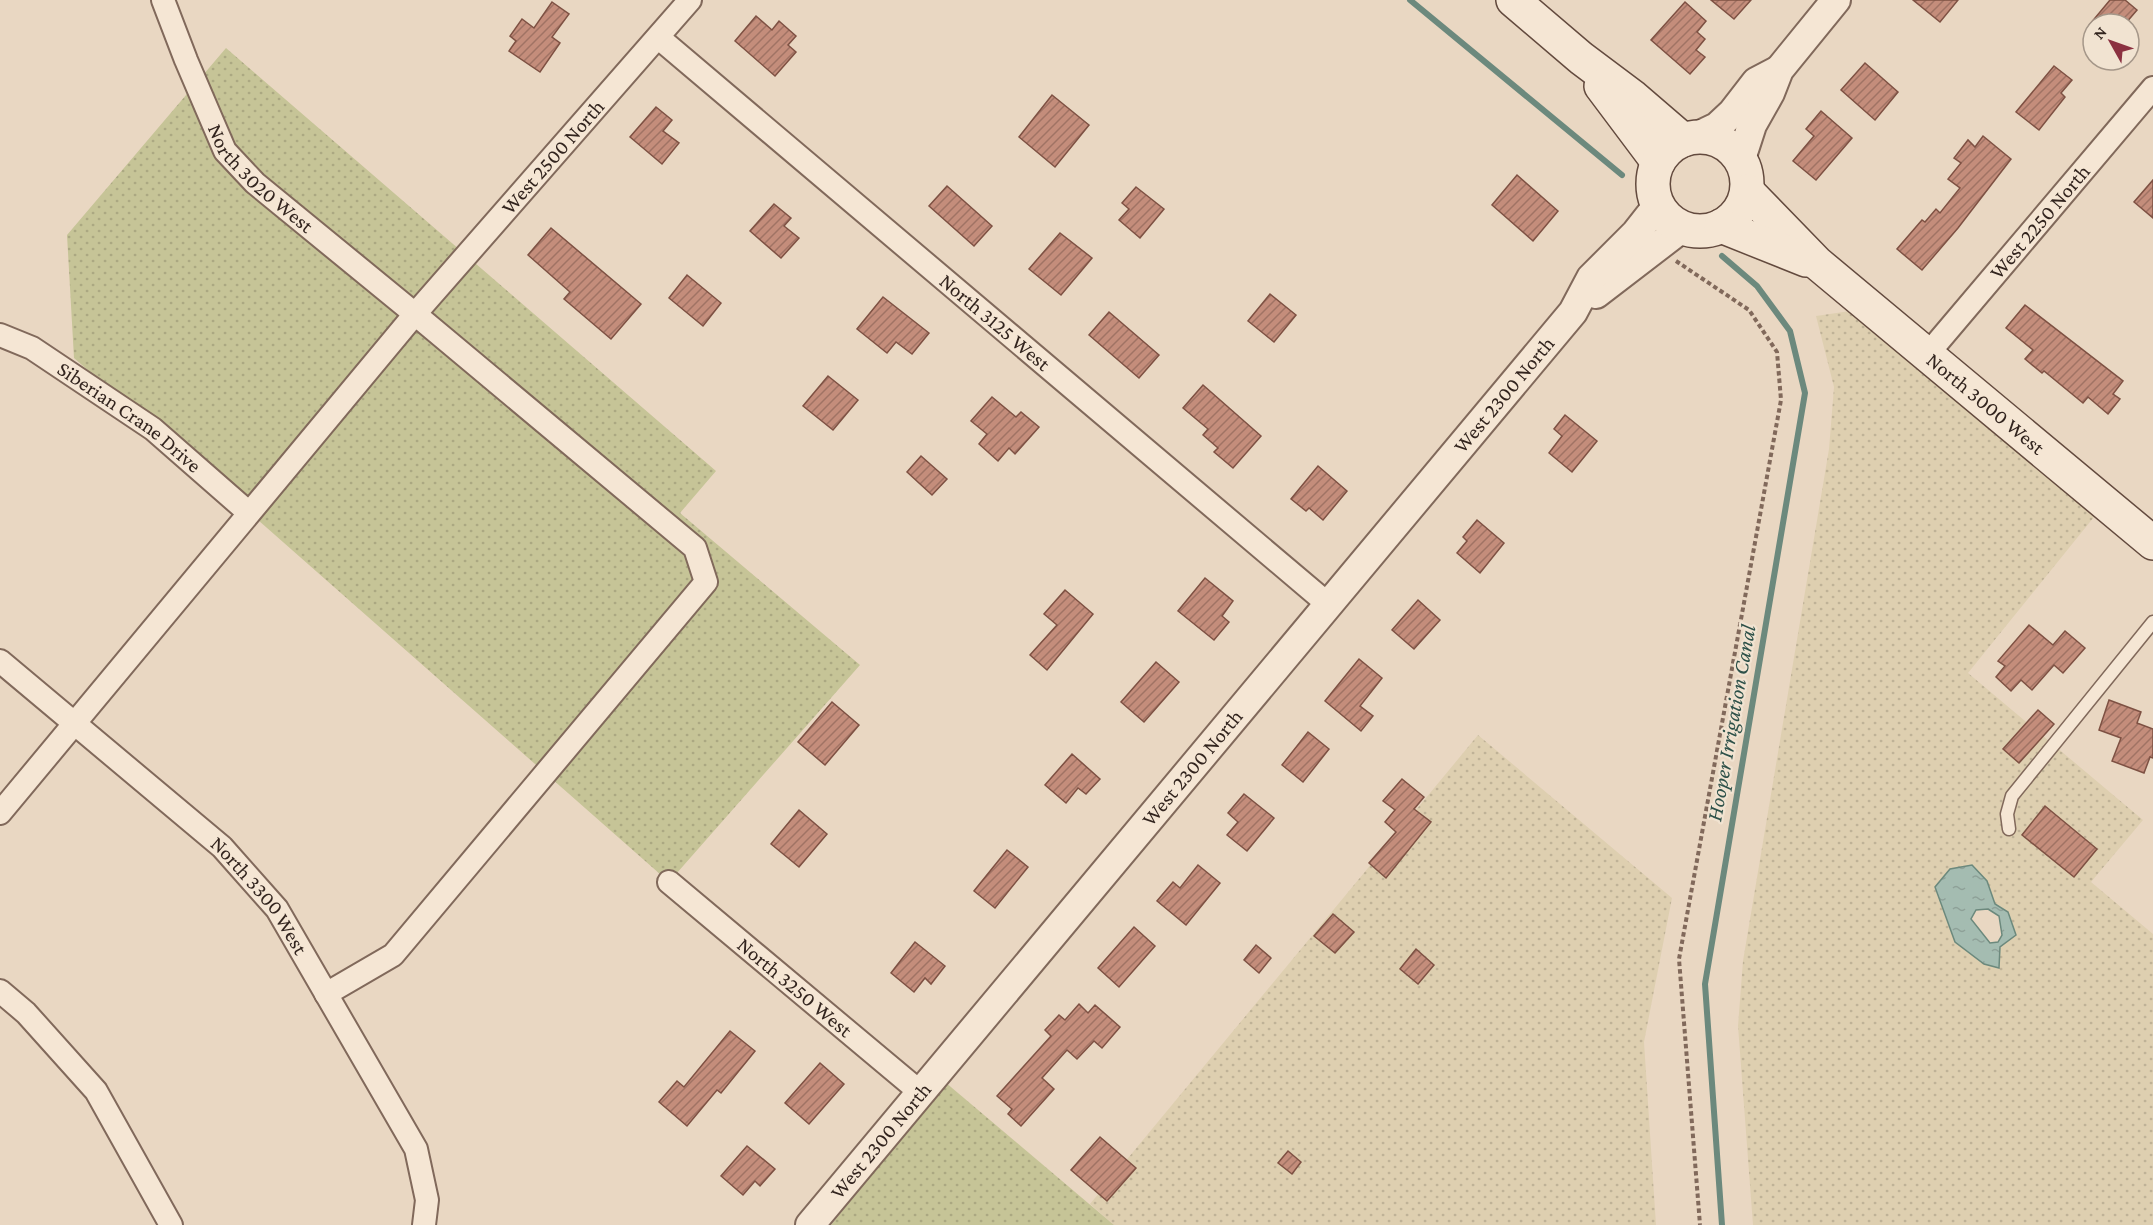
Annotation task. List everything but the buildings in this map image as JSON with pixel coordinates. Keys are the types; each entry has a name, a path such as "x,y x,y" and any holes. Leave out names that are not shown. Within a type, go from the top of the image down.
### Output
{"main road":[{"path":"1513,0 1581,58 1690,138"},
{"path":"1581,58 1658,162"},
{"path":"1690,138 1713,138 1726,144 1741,159 1747,174 1747,191 1742,206 1733,219 1721,226 1702,231 1682,228 1666,217 1658,205 1653,191 1654,176 1658,162 1673,145 1690,138"},
{"name":"North 3000 West","path":"1747,191 1817,264 2153,543"},
{"name":"North 3000 West","path":"1721,226 1817,264"}],"street":[{"name":"North 3020 West","path":"163,0 225,150 255,183 695,548 706,582 393,955 326,994"},
{"name":"West 2500 North","path":"0,813 415,314 690,0"},
{"path":"1741,159 1752,125 1770,93 1779,70 1836,0"},
{"name":"North 3125 West","path":"659,38 1329,605"},
{"path":"1690,138 1717,127 1732,113 1755,82 1779,70"},
{"name":"West 2250 North","path":"1926,356 2150,97"},
{"name":"West 2300 North","path":"810,1225 1573,312 1591,278 1636,233 1658,205"},
{"name":"West 2300 North","path":"1573,312 1682,228"},
{"name":"Siberian Crane Drive","path":"0,335 32,348 153,429 249,513"},
{"name":"North 3300 West","path":"0,661 222,847 277,909 416,1149 427,1200 424,1225"},
{"name":"North 3250 West","path":"669,882 920,1092"},
{"path":"0,991 26,1013 96,1091 171,1225"}],"lane":[{"path":"2009,829 2007,813 2012,796 2153,622"}],"path":[{"path":"1671,258 1749,310 1777,352 1781,400 1679,958 1700,1225"}],"shaded area":[{"path":"226,48 716,471 680,513 860,665 669,882 74,358 67,235"},
{"path":"1857,310 2098,512 1968,673 2143,820 2091,882 2153,934 2153,1225 1753,1225 1738,1026 1743,961 1829,449 1834,387 1816,316","holes":["1987,881 1995,904 2016,935 2000,947 1999,968 1935,887"]},
{"path":"1478,735 1672,898 1644,1042 1656,1225 1114,1225 1090,1204"},
{"path":"945,1082 1114,1225 831,1225"}],"water":[{"path":"1972,865 1987,881 1995,904 2008,912 2016,935 2000,947 1999,968 1984,964 1955,942 1935,887 1950,869","holes":["1988,909 1999,916 2002,935 1998,942 1990,943 1971,919 1976,910"]}],"waterway":[{"name":"Hooper Irrigation Canal","path":"1410,0 1622,175"},
{"name":"Hooper Irrigation Canal","path":"1722,256 1757,286 1790,331 1805,393 1705,984 1722,1225"}]}
